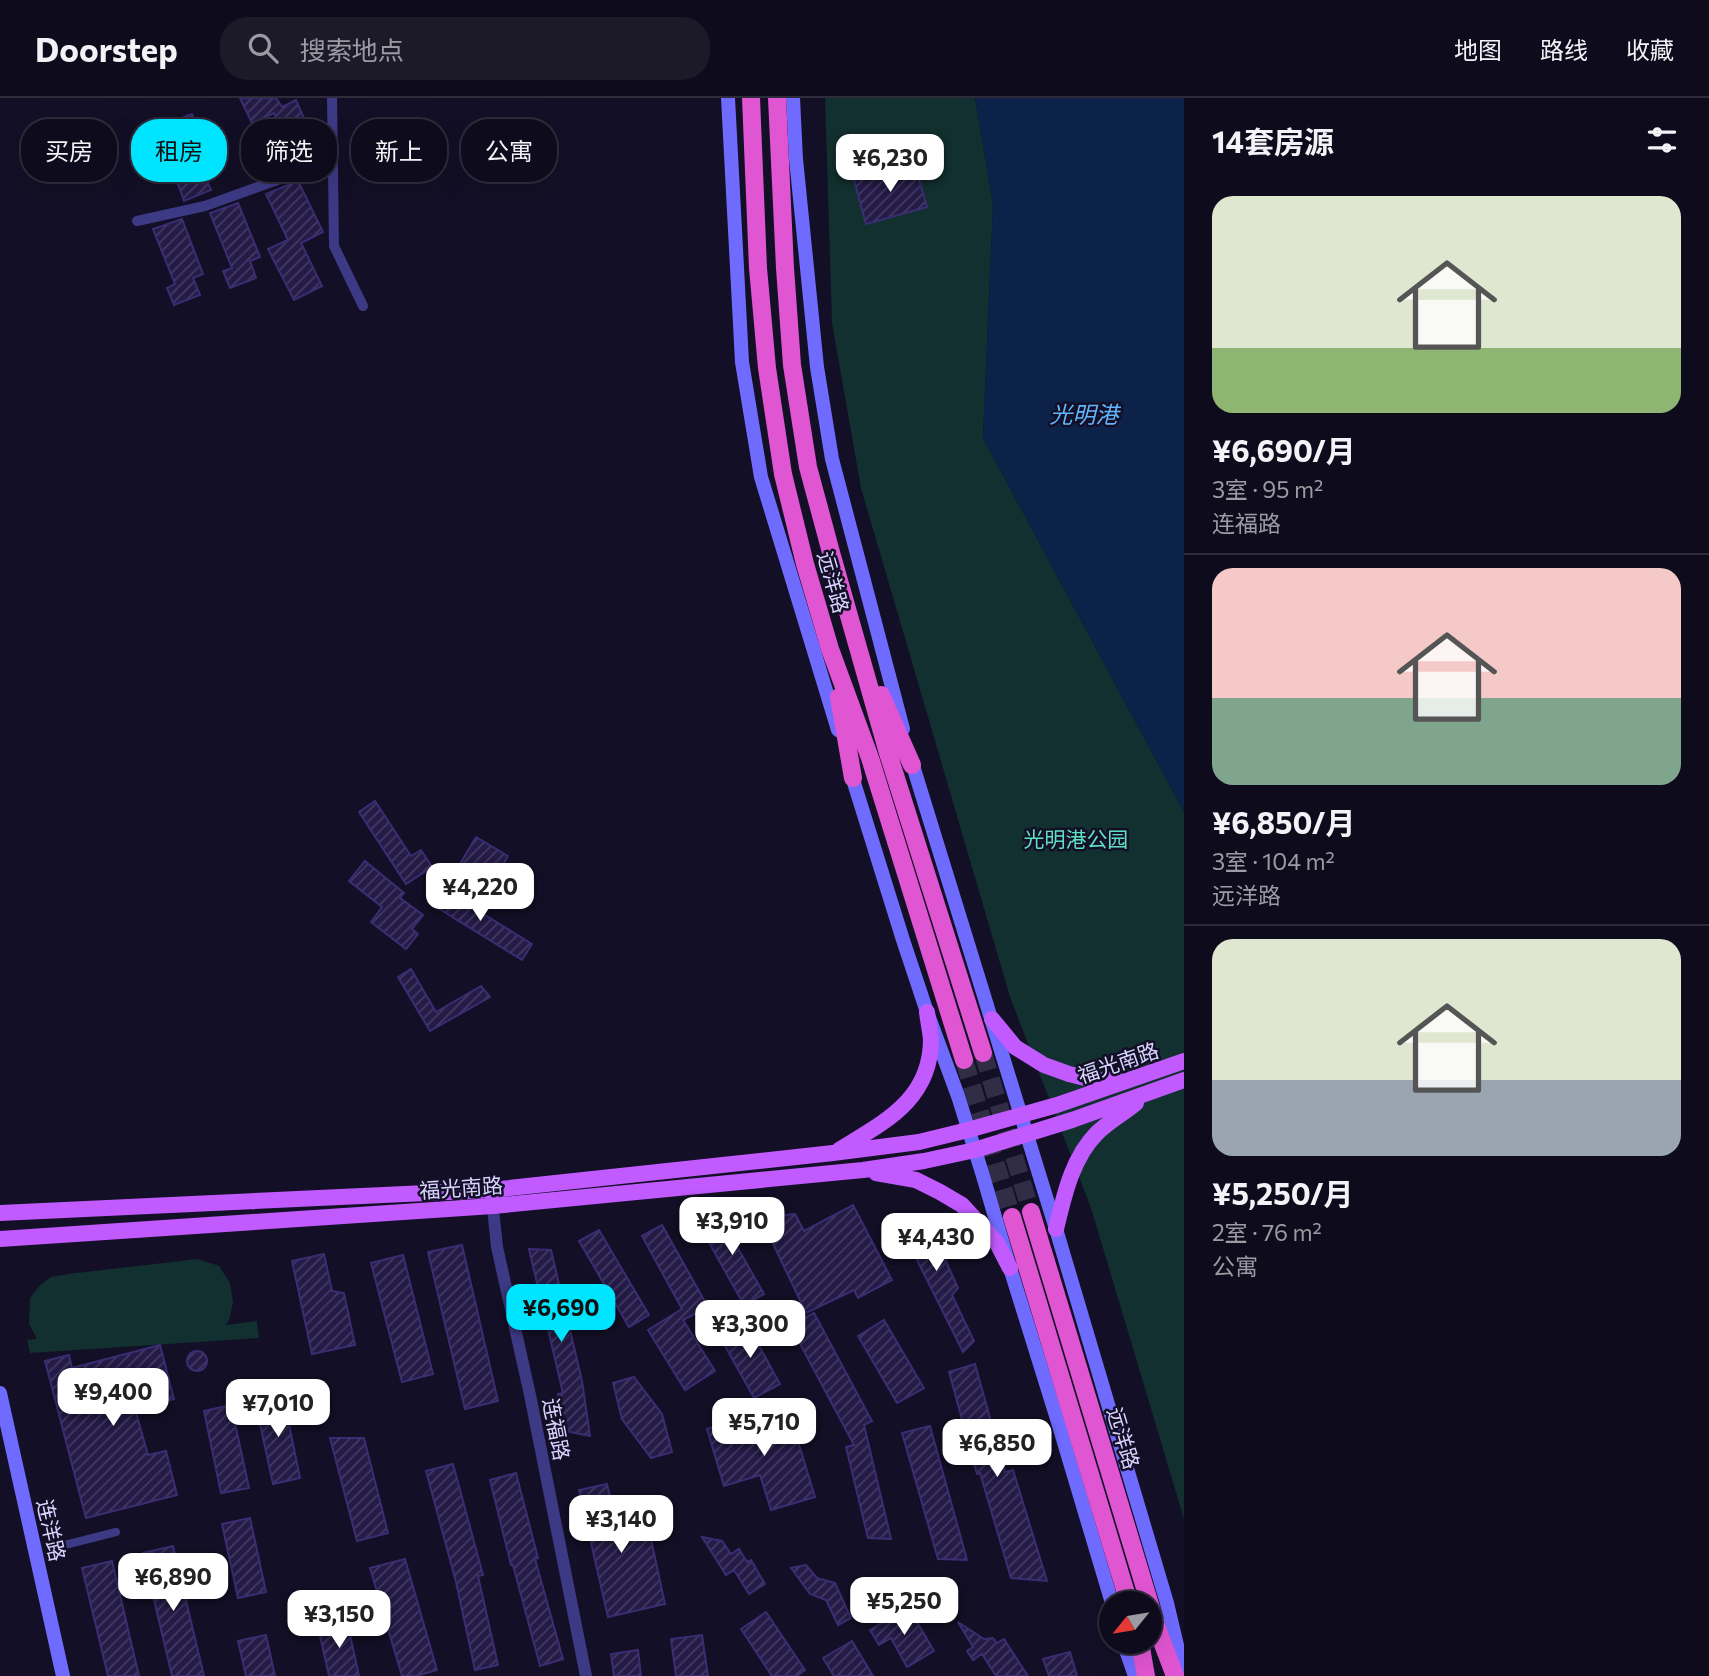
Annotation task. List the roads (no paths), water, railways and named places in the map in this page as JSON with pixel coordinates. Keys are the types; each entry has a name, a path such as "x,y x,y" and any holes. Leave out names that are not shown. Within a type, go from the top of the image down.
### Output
{"highway":[{"name":"远洋路","path":"751,98 758,268 766,368 782,474 830,649 870,758 964,1060"},
{"name":"远洋路","path":"777,98 792,365 808,467 888,753 983,1054"},
{"path":"857,640 912,765"},
{"path":"830,649 853,778"},
{"name":"远洋路","path":"1031,1212 1154,1618 1175,1676"},
{"name":"远洋路","path":"1012,1217 1125,1591"},
{"path":"1142,1654 1146,1676"}],"main road":[{"path":"728,98 742,362 761,477 927,1012 975,1150 1108,1591"},
{"path":"793,98 796,159 817,367 832,459 912,765 1056,1229 1163,1590 1184,1675"},
{"path":"833,1153 889,1119 915,1094 927,1065 931,1039 927,1012"},
{"path":"992,1019 1015,1046 1044,1065 1097,1080 1142,1076"},
{"name":"福光南路","path":"0,1213 492,1198 919,1142 1065,1103 1184,1061"},
{"name":"福光南路","path":"0,1239 863,1170 975,1150 1072,1120 1184,1080"},
{"path":"1056,1229 1065,1189 1079,1158 1096,1133 1150,1093"},
{"path":"863,1170 916,1180 962,1205 997,1242 1010,1268"},
{"name":"连洋路","path":"0,1394 63,1676"},
{"path":"1128,1654 1135,1676"}],"street":[{"path":"332,98 332,119"},
{"path":"137,221 205,206 272,182"},
{"path":"333,182 334,246 363,306"},
{"name":"连福路","path":"492,1198 497,1247 530,1395 586,1676"},
{"path":"53,1548 116,1532"}],"water":[{"name":"光明港","path":"975,98 1184,98 1184,812 983,438 993,204"}],"tunnel":[{"path":"983,1053 1031,1212"},
{"path":"964,1060 1012,1217"}],"park label":[{"name":"光明港公园","path":"1076,838"}]}
